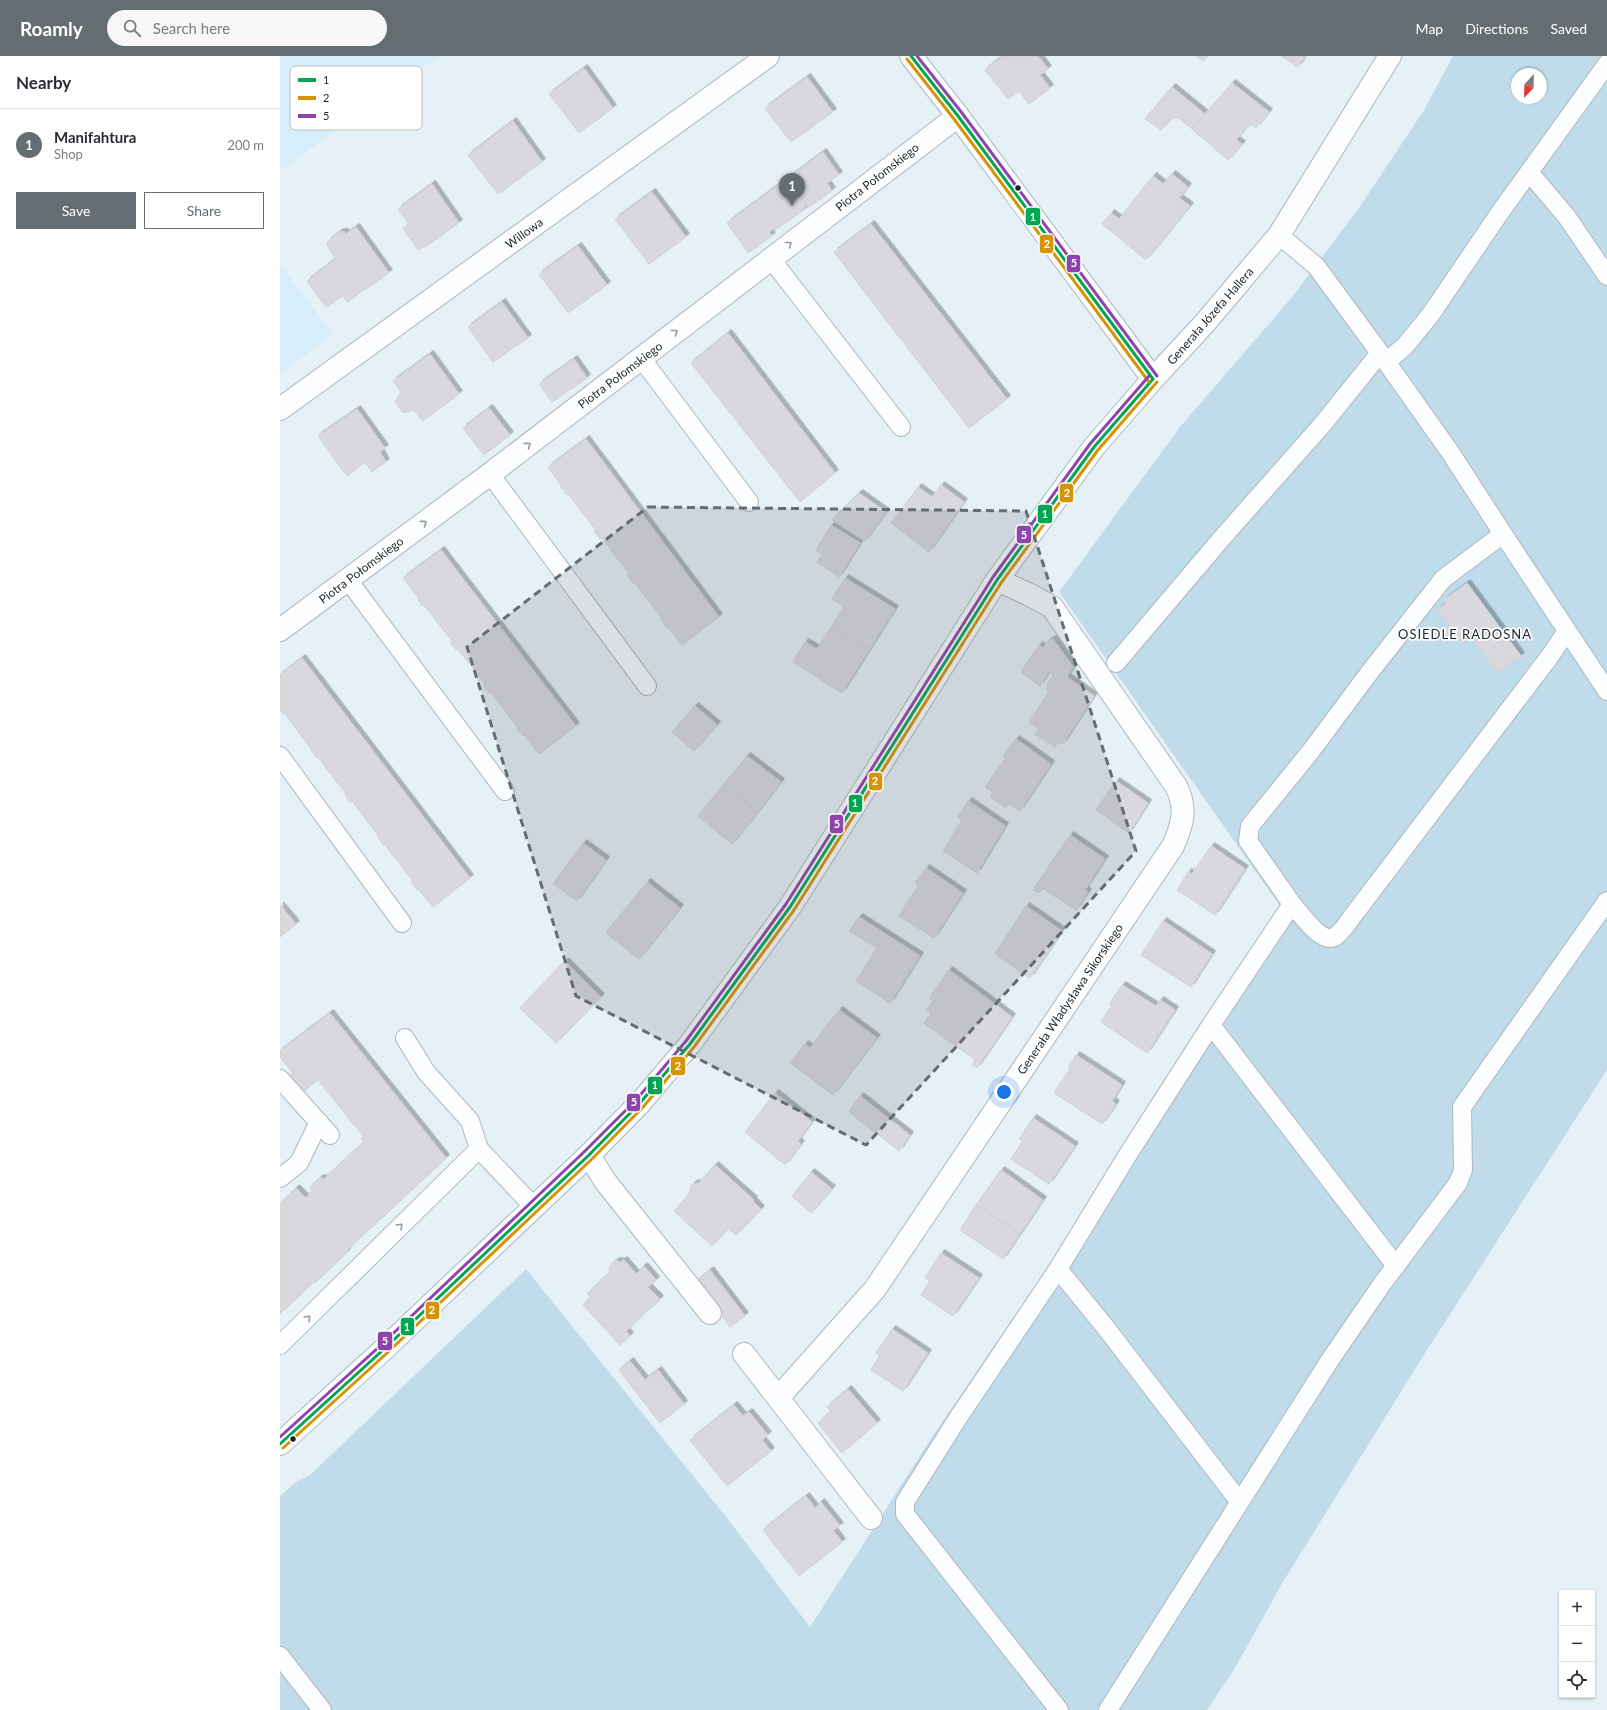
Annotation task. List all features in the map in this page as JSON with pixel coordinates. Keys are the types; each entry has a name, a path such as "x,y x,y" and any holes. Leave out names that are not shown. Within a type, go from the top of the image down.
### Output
{"street":[{"name":"Willowa","path":"280,408 768,56"},
{"path":"911,56 958,116 1154,379"},
{"name":"Generała Józefa Hallera","path":"280,1444 383,1350 589,1156 640,1103 690,1044 790,907 997,580 1094,447 1204,324 1279,235 1390,56"},
{"name":"Piotra Połomskiego","path":"280,630 490,474 958,116"},
{"name":"Generała Władysława Sikorskiego","path":"779,1397 876,1289 1173,846 1182,823 1183,810 1181,796 1176,786 1052,607 997,580"},
{"path":"589,1156 605,1181 710,1313"},
{"path":"744,1354 779,1397 871,1518"}],"lane":[{"path":"1116,663 1217,544 1383,358 1405,346 1430,314 1529,172 1607,64"},
{"path":"1529,172 1567,217 1607,276"},
{"path":"1279,235 1316,266 1383,358 1450,452 1607,691"},
{"path":"771,259 901,427"},
{"path":"641,358 749,502"},
{"path":"490,474 647,686"},
{"path":"1503,534 1443,579 1369,673 1311,751 1250,826 1248,841 1292,904 1321,936 1328,938 1336,936 1358,909 1546,662 1567,631"},
{"path":"348,580 505,791"},
{"path":"280,756 402,923"},
{"path":"1108,1710 1330,1360 1396,1266 1458,1183 1463,1170 1462,1107 1607,900"},
{"path":"1059,1710 905,1514 905,1502 958,1418 1058,1269 1127,1156 1211,1025 1292,904"},
{"path":"1211,1025 1396,1266"},
{"path":"405,1038 426,1072 470,1120 479,1149 534,1207"},
{"path":"280,1178 299,1163 324,1129 283,1089"},
{"path":"280,1345 479,1149"},
{"path":"1058,1269 1106,1328 1239,1502"},
{"path":"280,1656 322,1710"}],"highlighted area":[{"path":"648,507 1026,511 1136,851 866,1145 576,996 467,647"}],"shaded area":[{"path":"280,56 440,56 422,69 422,66 290,66 290,130 337,130 280,171"},
{"path":"1453,56 1607,56 1607,1070 1422,1358 1283,1582 1232,1673 1207,1710 280,1710 280,1496 296,1482 310,1475 526,1269 727,1518 810,1627 934,1434 1054,1258 1282,909 1059,592 1180,427 1293,296 1361,205 1424,110"},
{"path":"280,264 333,334 280,374"}],"building":[{"path":"1003,56 1038,56 1048,69 1040,75 1050,88 1029,104 1019,91 1008,99 985,70"},
{"path":"1196,56 1207,56 1203,61"},
{"path":"1281,56 1305,56 1298,67"},
{"path":"584,68 613,108 579,133 549,94"},
{"path":"807,77 833,112 791,142 765,108"},
{"path":"1232,83 1269,112 1256,128 1250,124 1236,140 1242,144 1228,160 1192,129"},
{"path":"1172,87 1205,114 1192,129 1179,118 1171,118 1161,130 1145,119"},
{"path":"513,121 542,162 498,194 468,155"},
{"path":"823,152 839,175 827,183 832,191 809,207 807,205 803,208 804,210 775,230 774,228 769,232 772,236 748,253 727,223"},
{"path":"1172,174 1188,187 1179,198 1190,206 1146,260 1102,224 1111,213 1119,219 1153,176 1163,184"},
{"path":"432,184 459,223 425,247 424,246 418,250 403,229 409,224 398,209"},
{"path":"652,192 686,237 649,264 615,219"},
{"path":"871,224 1007,399 969,428 834,252"},
{"path":"356,227 389,273 347,302 343,296 326,307 307,281 336,259 327,245 328,241 340,232 345,232 346,234"},
{"path":"578,246 607,285 568,313 539,274"},
{"path":"502,302 528,338 493,362 468,327"},
{"path":"728,333 835,473 800,502 691,363"},
{"path":"430,354 459,394 423,421 414,410 403,413 395,402 401,392 393,381"},
{"path":"574,359 587,378 552,402 539,384"},
{"path":"489,408 510,435 484,455 463,428"},
{"path":"357,409 385,448 380,452 386,462 372,472 365,462 347,476 318,436"},
{"path":"586,439 719,617 682,645 667,626 666,627 660,619 662,618 627,575 629,574 602,538 600,539 594,531 596,530 568,494 567,495 561,488 562,487 548,467"},
{"path":"941,485 964,502 929,552 891,523 918,487 932,497"},
{"path":"859,493 886,512 865,541 832,520"},
{"path":"831,525 860,543 839,577 817,562 822,554 816,550"},
{"path":"441,550 576,726 539,754 524,735 523,736 517,729 518,728 491,692 489,693 483,685 485,684 457,648 456,650 450,642 452,641 424,605 422,606 417,598 418,597 403,578"},
{"path":"845,578 895,609 869,650 832,626 844,606 832,599"},
{"path":"1467,583 1521,656 1497,673 1471,637 1462,644 1437,610 1446,603 1444,600"},
{"path":"832,626 869,650 842,693 793,662 805,642 817,649"},
{"path":"1053,639 1073,667 1067,677 1094,696 1063,744 1059,741 1055,747 1035,734 1039,729 1029,723 1049,691 1047,690 1047,684 1053,675 1049,672 1040,686 1021,672 1039,645 1043,648 1047,642"},
{"path":"302,658 470,878 433,907 418,889 417,890 411,882 413,881 385,845 384,846 352,801 350,802 345,795 346,794 318,757 317,758 311,751 312,750 284,713 283,714 280,710 280,675"},
{"path":"695,706 717,725 694,751 672,732"},
{"path":"1016,739 1051,764 1020,811 1009,804 1005,807 990,797 993,793 985,787 1006,758 1003,756"},
{"path":"747,756 781,782 758,812 724,784"},
{"path":"1116,781 1148,803 1129,833 1096,810"},
{"path":"724,784 758,812 732,844 698,816"},
{"path":"968,801 1005,826 977,873 943,851 962,820 958,817"},
{"path":"1070,835 1105,859 1085,890 1088,892 1076,910 1042,888 1039,893 1033,890"},
{"path":"583,843 606,860 577,901 553,884"},
{"path":"1211,846 1245,869 1215,915 1177,890 1188,872 1192,874"},
{"path":"926,868 963,893 934,938 899,916 918,886 915,883"},
{"path":"647,882 680,908 639,959 606,933"},
{"path":"280,905 296,924 280,937"},
{"path":"1026,906 1062,931 1030,978 995,954"},
{"path":"859,917 920,956 890,1003 856,981 877,948 849,931"},
{"path":"1163,921 1212,954 1191,987 1141,955"},
{"path":"565,961 601,997 556,1043 520,1008"},
{"path":"949,970 1012,1017 977,1068 972,1065 975,1060 924,1023 931,1013 927,1010 933,1001 929,998"},
{"path":"1122,985 1156,1006 1160,1000 1175,1010 1147,1053 1101,1022 1112,1005 1109,1004"},
{"path":"839,1010 877,1038 833,1095 790,1063 805,1044 810,1048"},
{"path":"330,1013 446,1158 347,1250 348,1251 315,1283 313,1282 280,1314 280,1204 296,1188 306,1198 312,1191 310,1187 320,1178 324,1179 364,1142 361,1138 363,1136 318,1080 299,1095 288,1077 293,1073 280,1057 280,1051"},
{"path":"1076,1055 1122,1085 1112,1101 1116,1104 1102,1124 1054,1093 1067,1073 1071,1070 1068,1068"},
{"path":"775,1093 812,1122 798,1141 801,1144 785,1165 745,1132"},
{"path":"860,1096 910,1135 899,1151 849,1112"},
{"path":"1033,1118 1075,1146 1049,1184 1011,1159 1023,1141 1019,1139"},
{"path":"715,1165 754,1200 753,1201 761,1209 736,1235 728,1228 712,1246 674,1211 689,1194 691,1186 699,1183"},
{"path":"1001,1170 1043,1200 1020,1234 976,1205"},
{"path":"811,1172 832,1189 811,1213 792,1196"},
{"path":"976,1205 1020,1234 1003,1259 960,1230"},
{"path":"941,1253 979,1278 953,1316 921,1295 930,1281 925,1278"},
{"path":"624,1260 636,1274 644,1266 656,1280 648,1287 660,1299 626,1331 630,1336 620,1345 583,1305 591,1297 587,1294 610,1272 609,1267 616,1261 621,1262"},
{"path":"710,1270 745,1316 730,1327 696,1282"},
{"path":"892,1329 928,1353 903,1391 871,1370 880,1355 876,1353"},
{"path":"630,1361 645,1380 658,1370 684,1404 660,1423 619,1370"},
{"path":"848,1389 877,1423 842,1453 818,1423 831,1412 827,1407"},
{"path":"734,1405 743,1416 749,1412 768,1435 762,1440 771,1451 727,1486 690,1440"},
{"path":"806,1496 815,1508 821,1502 840,1526 833,1530 842,1542 799,1576 763,1530"}],"transit line":[{"name":"1","path":"911,56 958,116 1153,379"},
{"name":"5","path":"917,56 962,113 1157,376"},
{"name":"2","path":"907,59 954,119 1149,382"},
{"name":"5","path":"280,1437 380,1346 585,1151 636,1100 686,1041 786,904 993,577 1090,444 1149,376"},
{"name":"1","path":"280,1444 383,1350 589,1155 640,1103 690,1044 790,907 997,580 1094,447 1153,379"},
{"name":"2","path":"283,1448 386,1354 592,1159 644,1106 694,1047 794,910 1001,583 1098,450 1157,382"}],"place":[{"name":"Manifahtura","path":"792,206"}],"district":[{"name":"OSIEDLE RADOSNA","path":"1465,634"}]}
